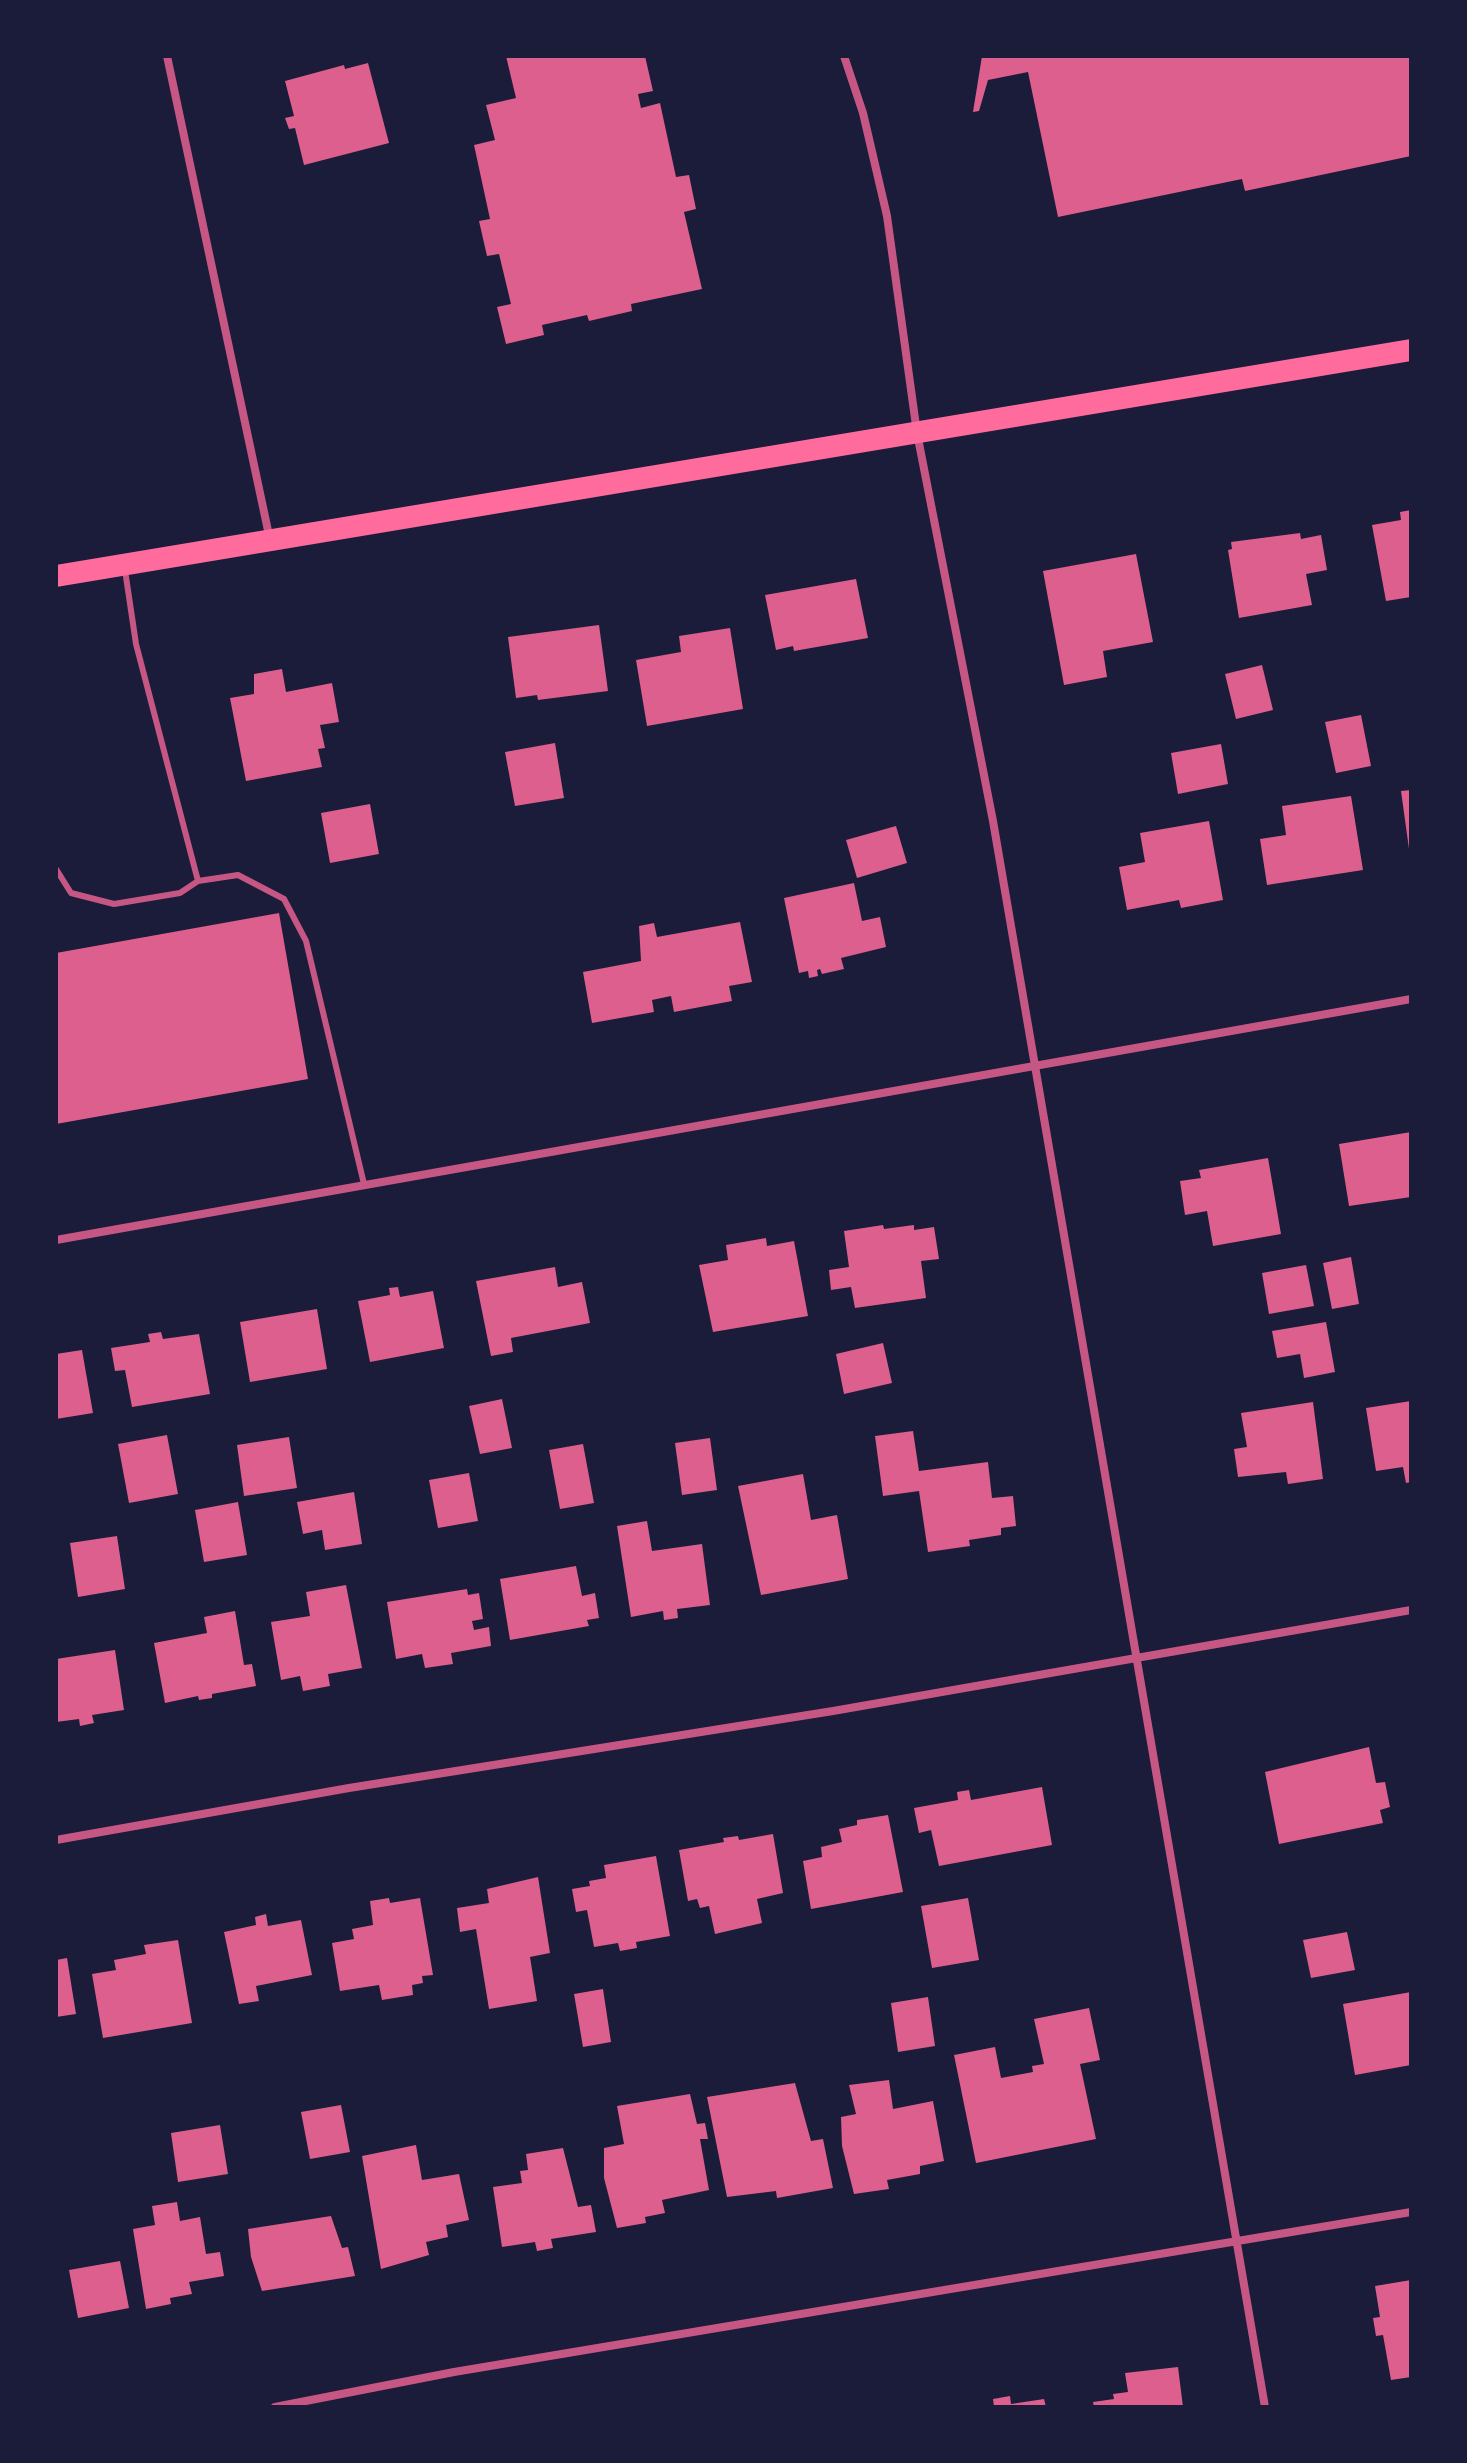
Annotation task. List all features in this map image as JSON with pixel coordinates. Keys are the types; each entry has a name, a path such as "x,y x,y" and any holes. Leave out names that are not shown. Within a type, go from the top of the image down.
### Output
{"highway":[{"path":"56,576 1411,350"}],"street":[{"path":"167,56 271,541"},
{"path":"844,56 863,113 887,216 917,433 993,821 1265,2407"},
{"path":"56,1240 1411,999"},
{"path":"56,1840 365,1785 833,1711 1411,1610"},
{"path":"275,2407 454,2372 1411,2212"}],"lane":[{"path":"124,565 136,644 198,881"},
{"path":"56,869 71,893 114,904 180,893 198,881 238,875 284,899 306,941 364,1184"}],"building":[{"path":"506,56 645,56 653,91 638,94 641,108 660,103 676,177 689,175 696,209 684,212 702,289 631,304 632,311 589,321 587,315 542,325 544,335 506,344 497,307 511,304 499,254 487,256 479,221 490,219 474,145 495,140 486,105 516,98"},
{"path":"982,56 1411,56 1411,156 1245,191 1242,179 1058,217 1028,72 988,80 979,111 973,112"},
{"path":"368,63 389,143 304,165 295,128 289,129 285,118 294,116 285,81 344,65 345,69"},
{"path":"1411,510 1411,597 1386,601 1372,525 1401,520 1400,512"},
{"path":"1300,533 1301,539 1321,535 1327,570 1306,574 1312,605 1239,618 1228,550 1232,549 1231,542"},
{"path":"1136,554 1153,642 1103,651 1107,677 1064,685 1043,571"},
{"path":"856,579 868,638 794,651 793,646 776,650 765,595"},
{"path":"599,625 608,691 538,700 537,695 516,698 508,637"},
{"path":"730,628 743,709 647,726 636,660 681,652 679,636"},
{"path":"1262,665 1273,710 1236,719 1225,674"},
{"path":"282,669 286,692 332,683 339,722 320,725 325,748 318,749 322,767 246,781 230,698 254,694 254,674"},
{"path":"1361,715 1371,766 1336,773 1325,722"},
{"path":"555,743 564,798 515,806 505,752"},
{"path":"1221,744 1228,784 1178,794 1171,753"},
{"path":"1411,790 1411,849 1409,849 1401,791"},
{"path":"1351,796 1363,870 1267,885 1260,839 1286,835 1282,806"},
{"path":"370,804 379,854 330,863 321,813"},
{"path":"1209,821 1223,900 1181,908 1179,900 1127,910 1119,867 1145,862 1140,833"},
{"path":"896,826 907,863 857,878 846,840"},
{"path":"854,883 862,921 880,917 886,947 841,958 844,969 822,974 820,969 817,970 818,976 809,978 808,971 799,973 784,898"},
{"path":"279,913 308,1079 56,1124 56,953"},
{"path":"740,922 752,982 729,986 732,1001 674,1012 671,996 652,1000 654,1012 592,1023 583,972 641,961 639,926 654,923 657,937"},
{"path":"1411,1132 1411,1197 1349,1206 1339,1144"},
{"path":"1268,1158 1281,1234 1213,1246 1207,1211 1185,1215 1180,1181 1201,1178 1199,1170"},
{"path":"883,1225 884,1229 914,1225 914,1230 934,1227 939,1259 921,1261 926,1298 855,1308 851,1287 831,1290 829,1270 849,1267 844,1231"},
{"path":"766,1238 767,1246 794,1241 808,1316 713,1332 699,1265 728,1260 726,1245"},
{"path":"1351,1257 1359,1304 1332,1309 1323,1263"},
{"path":"1306,1265 1314,1306 1269,1314 1262,1273"},
{"path":"555,1267 558,1287 582,1282 590,1323 511,1338 513,1352 491,1356 476,1281"},
{"path":"398,1287 400,1297 433,1291 444,1348 370,1362 358,1301 390,1295 389,1288"},
{"path":"317,1309 327,1369 250,1382 240,1322"},
{"path":"1326,1322 1335,1372 1304,1378 1300,1354 1277,1358 1272,1331"},
{"path":"161,1332 163,1339 199,1334 210,1394 132,1407 125,1370 115,1371 111,1348 150,1342 148,1334"},
{"path":"883,1343 892,1383 844,1394 836,1354"},
{"path":"82,1350 93,1413 56,1419 56,1354"},
{"path":"502,1399 512,1448 480,1454 469,1406"},
{"path":"1411,1401 1411,1482 1406,1483 1403,1467 1376,1471 1366,1408"},
{"path":"1313,1402 1323,1479 1288,1484 1286,1472 1238,1477 1234,1449 1247,1447 1241,1413"},
{"path":"913,1431 919,1471 988,1462 992,1498 1013,1496 1016,1526 1001,1528 1001,1535 969,1540 970,1546 928,1552 919,1491 883,1496 875,1436"},
{"path":"167,1435 178,1494 129,1503 118,1444"},
{"path":"289,1437 297,1488 244,1496 237,1445"},
{"path":"710,1438 717,1490 682,1495 675,1443"},
{"path":"583,1444 594,1503 560,1509 549,1450"},
{"path":"469,1473 478,1521 438,1528 429,1480"},
{"path":"803,1474 811,1520 837,1515 848,1579 761,1595 738,1486"},
{"path":"354,1492 362,1544 325,1550 322,1530 303,1534 297,1502"},
{"path":"238,1502 247,1555 204,1562 195,1510"},
{"path":"647,1521 652,1551 702,1544 710,1605 677,1609 678,1618 664,1620 663,1611 631,1617 617,1526"},
{"path":"117,1536 125,1589 78,1597 70,1543"},
{"path":"576,1566 582,1596 595,1593 599,1618 587,1620 589,1626 510,1640 500,1579"},
{"path":"346,1585 362,1668 328,1674 330,1686 303,1691 300,1676 281,1680 271,1622 310,1616 306,1592"},
{"path":"467,1589 468,1595 479,1593 483,1619 472,1621 474,1630 489,1627 491,1646 451,1653 453,1664 425,1668 422,1654 396,1659 387,1602"},
{"path":"235,1611 244,1665 252,1664 256,1686 212,1694 212,1698 199,1700 198,1696 165,1703 154,1643 207,1633 204,1617"},
{"path":"115,1650 124,1710 92,1715 94,1723 80,1726 79,1719 56,1722 56,1659"},
{"path":"1369,1747 1376,1783 1385,1782 1390,1807 1380,1810 1383,1823 1279,1844 1265,1772"},
{"path":"1042,1787 1052,1845 939,1866 931,1830 919,1833 914,1808 958,1800 957,1792 969,1790 971,1800"},
{"path":"888,1815 903,1892 811,1909 803,1861 822,1857 821,1847 842,1842 839,1829 857,1825 857,1820"},
{"path":"773,1834 783,1893 757,1899 762,1923 715,1934 709,1906 700,1908 697,1899 688,1901 679,1850 724,1842 723,1838 738,1836 739,1840"},
{"path":"656,1856 670,1936 636,1942 637,1948 620,1951 618,1943 594,1947 587,1910 576,1912 572,1889 590,1886 589,1881 606,1878 604,1865"},
{"path":"538,1877 550,1953 530,1957 537,2001 489,2009 476,1929 460,1932 457,1908 489,1903 487,1889"},
{"path":"389,1898 390,1903 420,1898 433,1975 422,1976 423,1983 412,1985 413,1995 382,2000 379,1985 340,1991 332,1943 354,1939 352,1929 373,1925 370,1901"},
{"path":"968,1898 979,1960 932,1968 921,1906"},
{"path":"266,1914 268,1926 301,1920 312,1975 256,1986 259,2001 239,2004 224,1932 256,1925 255,1917"},
{"path":"1347,1932 1355,1970 1311,1978 1303,1940"},
{"path":"178,1940 192,2023 103,2038 92,1974 116,1970 114,1960 146,1954 144,1945"},
{"path":"67,1958 76,2014 56,2017 56,1960"},
{"path":"603,1989 611,2042 583,2047 574,1994"},
{"path":"1411,1992 1411,2065 1355,2075 1343,2004"},
{"path":"928,1997 935,2046 898,2052 891,2003"},
{"path":"1089,2008 1100,2060 1080,2064 1096,2139 976,2163 954,2055 995,2047 1001,2078 1033,2072 1032,2066 1044,2064 1034,2019"},
{"path":"889,2080 893,2109 933,2101 944,2161 920,2166 920,2174 887,2180 889,2189 854,2194 842,2146 841,2117 856,2114 849,2085"},
{"path":"795,2083 811,2141 823,2139 833,2188 777,2198 776,2191 727,2197 707,2097"},
{"path":"690,2094 697,2124 705,2123 708,2139 700,2139 709,2190 662,2200 665,2213 645,2217 646,2223 617,2228 604,2178 604,2148 624,2144 617,2106"},
{"path":"341,2105 350,2152 310,2159 301,2112"},
{"path":"220,2125 228,2174 178,2182 171,2133"},
{"path":"416,2145 422,2180 459,2174 469,2220 446,2225 448,2237 426,2242 429,2255 381,2269 362,2156"},
{"path":"563,2148 578,2207 591,2205 596,2232 551,2239 553,2248 537,2251 535,2242 502,2247 493,2187 522,2183 520,2171 528,2170 526,2154"},
{"path":"177,2202 180,2221 200,2217 206,2254 220,2252 224,2276 189,2282 192,2294 170,2298 171,2304 146,2309 133,2229 155,2225 152,2206"},
{"path":"331,2216 342,2248 348,2247 355,2276 262,2291 251,2257 248,2229"},
{"path":"120,2261 129,2308 78,2318 69,2270"},
{"path":"1411,2280 1411,2377 1391,2380 1383,2335 1376,2336 1373,2318 1380,2317 1375,2286"},
{"path":"1178,2367 1183,2407 1094,2407 1093,2402 1114,2399 1113,2394 1128,2392 1125,2373"},
{"path":"1010,2396 1011,2404 1044,2399 1046,2407 994,2407 993,2399"}]}
